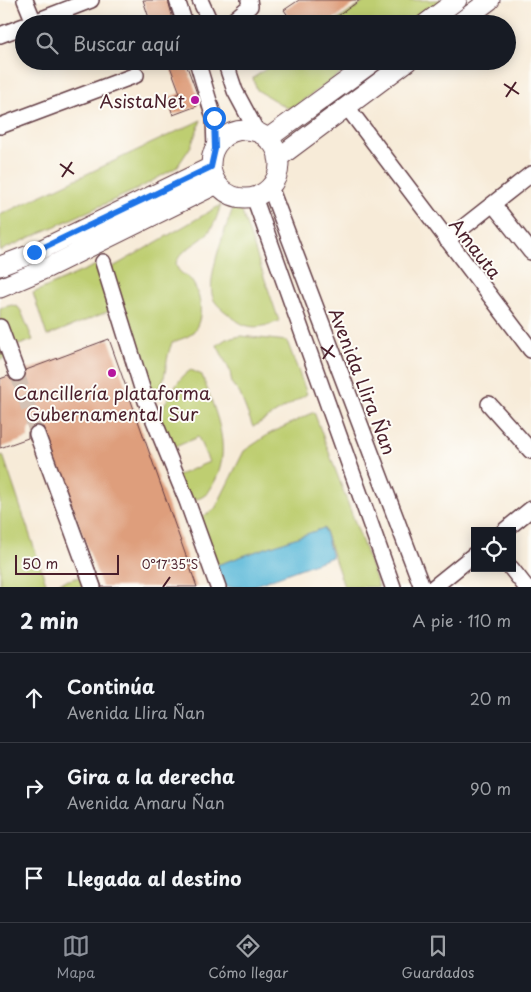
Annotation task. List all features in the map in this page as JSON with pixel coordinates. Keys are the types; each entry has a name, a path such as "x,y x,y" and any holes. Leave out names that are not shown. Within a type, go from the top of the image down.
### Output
{"main road":[{"path":"437,15 457,0"},
{"path":"470,15 490,0"},
{"path":"262,136 361,70"},
{"path":"278,158 396,70"},
{"path":"245,130 262,136 274,147 278,158 278,174 262,192 240,198 227,193 214,167 222,139 233,133 245,130"},
{"path":"0,266 34,252 214,167"},
{"path":"0,288 47,268 214,167"}],"street":[{"path":"25,0 28,15"},
{"path":"53,15 92,0"},
{"path":"177,0 182,15"},
{"path":"240,15 250,6 250,0"},
{"path":"0,35 15,29"},
{"path":"200,70 214,118 214,167"},
{"path":"228,70 235,91 262,136"},
{"path":"0,126 136,75"},
{"name":"Amauta","path":"347,107 406,184 410,193 531,350"},
{"path":"447,240 531,174"},
{"path":"262,192 393,587"},
{"name":"Avenida Llira Ñan","path":"262,192 422,587"},
{"path":"493,204 531,252"},
{"path":"103,262 146,401 187,502 218,587"},
{"path":"0,327 17,373"},
{"path":"490,404 531,451"},
{"path":"37,434 93,587"},
{"path":"509,527 531,509"},
{"path":"434,587 471,557"},
{"path":"514,572 526,587"}],"green space":[{"path":"367,0 444,0 423,15 345,15"},
{"path":"264,70 345,70 295,106 287,108 257,90 253,78"},
{"path":"201,120 191,146 177,167 138,189 0,251 0,215"},
{"path":"235,203 240,206 279,321 260,327 244,325 238,321 220,307 212,294 215,262"},
{"path":"221,205 215,222 208,233 185,251 176,263 180,271 191,280 197,292 200,306 199,320 191,334 172,343 163,382 154,395 146,401 117,308 47,336 33,293 103,262 106,271"},
{"path":"12,305 18,307 21,311 33,340 8,349 11,356 0,360 0,308"},
{"path":"241,336 287,341 307,394 253,427 240,394 232,384 230,371 217,345 226,339"},
{"path":"191,370 202,375 220,427 222,453 216,479 210,490 201,497 187,501 176,476 209,462 198,437 166,451 157,413 181,378"},
{"path":"314,412 379,587 344,587 324,528 211,567 194,522 215,509 244,451 269,434"},
{"path":"3,455 47,586 83,576 87,587 0,587 0,456"}],"water":[{"path":"324,528 332,557 250,587 218,587 211,567"}],"building":[{"path":"143,0 168,0 172,15 148,15"},
{"path":"299,0 360,0 339,15 288,15 284,10"},
{"path":"171,70 188,70 199,99 197,106 173,115 167,98 180,93"},
{"path":"109,339 197,587 102,587 43,427 33,425 28,432 28,438 0,448 0,379 8,376 11,380 20,382 24,379 26,370"}],"tunnel":[{"path":"17,373 37,434"}],"place":[{"name":"AsistaNet","path":"195,100"},
{"name":"Cancillería plataforma Gubernamental Sur","path":"112,373"}],"route":[{"path":"34,252 211,167 215,149 214,118"}]}
